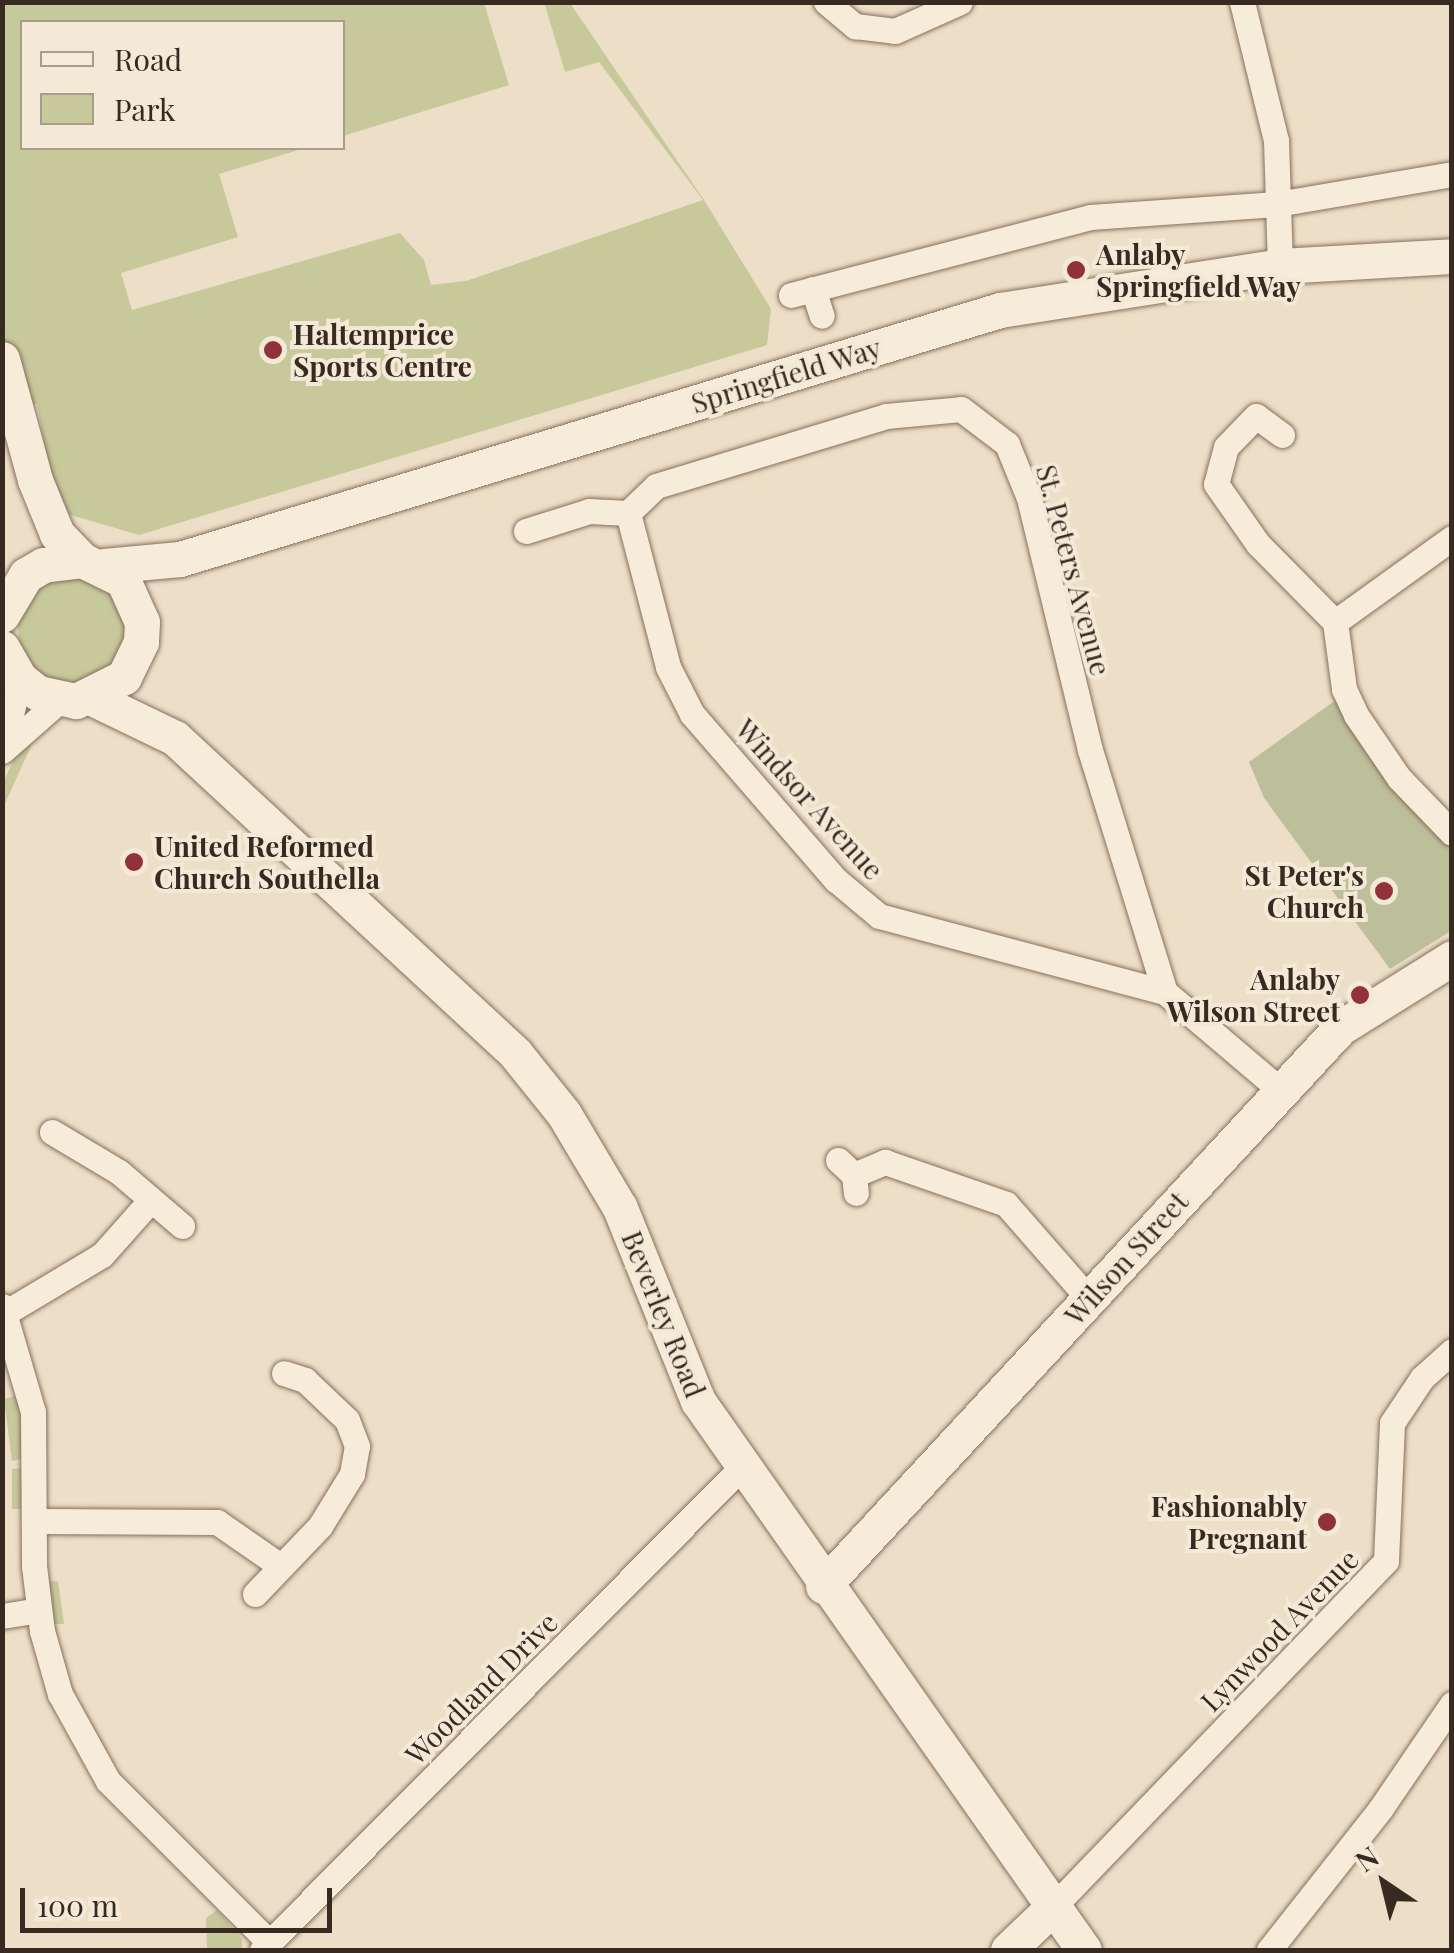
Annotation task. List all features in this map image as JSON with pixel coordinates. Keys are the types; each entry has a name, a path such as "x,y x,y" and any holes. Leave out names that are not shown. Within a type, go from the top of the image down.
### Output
{"main road":[{"name":"Springfield Way","path":"1407,261 1452,246"},
{"name":"Springfield Way","path":"26,575 62,559 93,563 180,559 1000,310 1280,266 1452,256"},
{"path":"2,359 35,480 57,534 93,563 123,580 142,622"},
{"path":"3,609 26,575 35,480"},
{"path":"76,699 110,690 135,662 142,622 180,559"},
{"path":"2,648 20,679"},
{"name":"Beverley Road","path":"135,662 175,738 515,1053 564,1114 620,1208 698,1401 824,1586 1084,1950"},
{"name":"Beverley Road","path":"20,679 175,738"},
{"name":"Wilson Street","path":"824,1586 1090,1300 1279,1089 1340,1028 1452,958"},
{"path":"1008,1950 1053,1908"}],"street":[{"path":"826,2 855,26 895,31 960,2"},
{"path":"1242,2 1276,140 1280,266"},
{"name":"Springfield Way","path":"822,316 802,292 1090,217 1277,204 1452,174"},
{"name":"St. Peters Avenue","path":"628,513 656,486 886,416 961,409 1008,444 1029,498 1090,750 1165,992"},
{"path":"1282,435 1256,416 1226,447 1216,484 1258,544 1334,622 1344,689 1356,715 1400,778 1452,833"},
{"path":"526,530 590,511 628,513"},
{"name":"Windsor Avenue","path":"628,513 668,667 692,714 836,880 879,916 1165,992 1279,1089"},
{"path":"1334,622 1452,538"},
{"path":"2,751 20,679"},
{"path":"2,751 76,699"},
{"path":"52,1132 119,1172 182,1226"},
{"path":"849,1176 885,1162 1006,1204 1090,1300"},
{"path":"150,1201 102,1255 4,1309 34,1412 39,1610 60,1694 108,1780 266,1947"},
{"name":"Lynwood Avenue","path":"1053,1908 1386,1561 1392,1422 1422,1378 1452,1351"},
{"path":"255,1594 320,1526 352,1474 357,1446 347,1420 301,1371"},
{"name":"Woodland Drive","path":"266,1947 742,1467"},
{"path":"36,1521 217,1522 279,1566"},
{"path":"2,1616 39,1610"},
{"path":"1269,1950 1381,1808 1452,1704"}],"green space":[{"path":"544,2 570,3 704,200 771,309 767,345 139,535 57,511 37,404 3,410 3,3 484,3 509,85 345,135 345,20 20,20 20,150 298,150 219,174 238,237 121,273 132,310 400,233 424,260 431,285 466,281 703,200 599,62 565,72"},
{"path":"72,575 93,579 110,591 122,608 126,629 122,650 110,667 93,679 72,683 51,679 34,667 22,650 18,629 22,608 34,591 51,579"},
{"path":"1340,697 1375,760 1451,848 1451,931 1390,969 1264,798 1249,762"},
{"path":"23,740 31,746 3,808 3,783"},
{"path":"18,1395 25,1458 12,1461 4,1399"},
{"path":"25,1468 24,1509 12,1509 12,1469"},
{"path":"58,1581 64,1624 52,1624 47,1582"},
{"path":"217,1910 242,1939 242,1950 207,1950 206,1918"}],"place":[{"name":"Anlaby Springfield Way","path":"1076,270"},
{"name":"Haltemprice Sports Centre","path":"273,350"},
{"name":"United Reformed Church Southella","path":"134,862"},
{"name":"St Peter's Church","path":"1384,891"},
{"name":"Anlaby Wilson Street","path":"1360,995"},
{"name":"Fashionably Pregnant","path":"1327,1522"}]}
